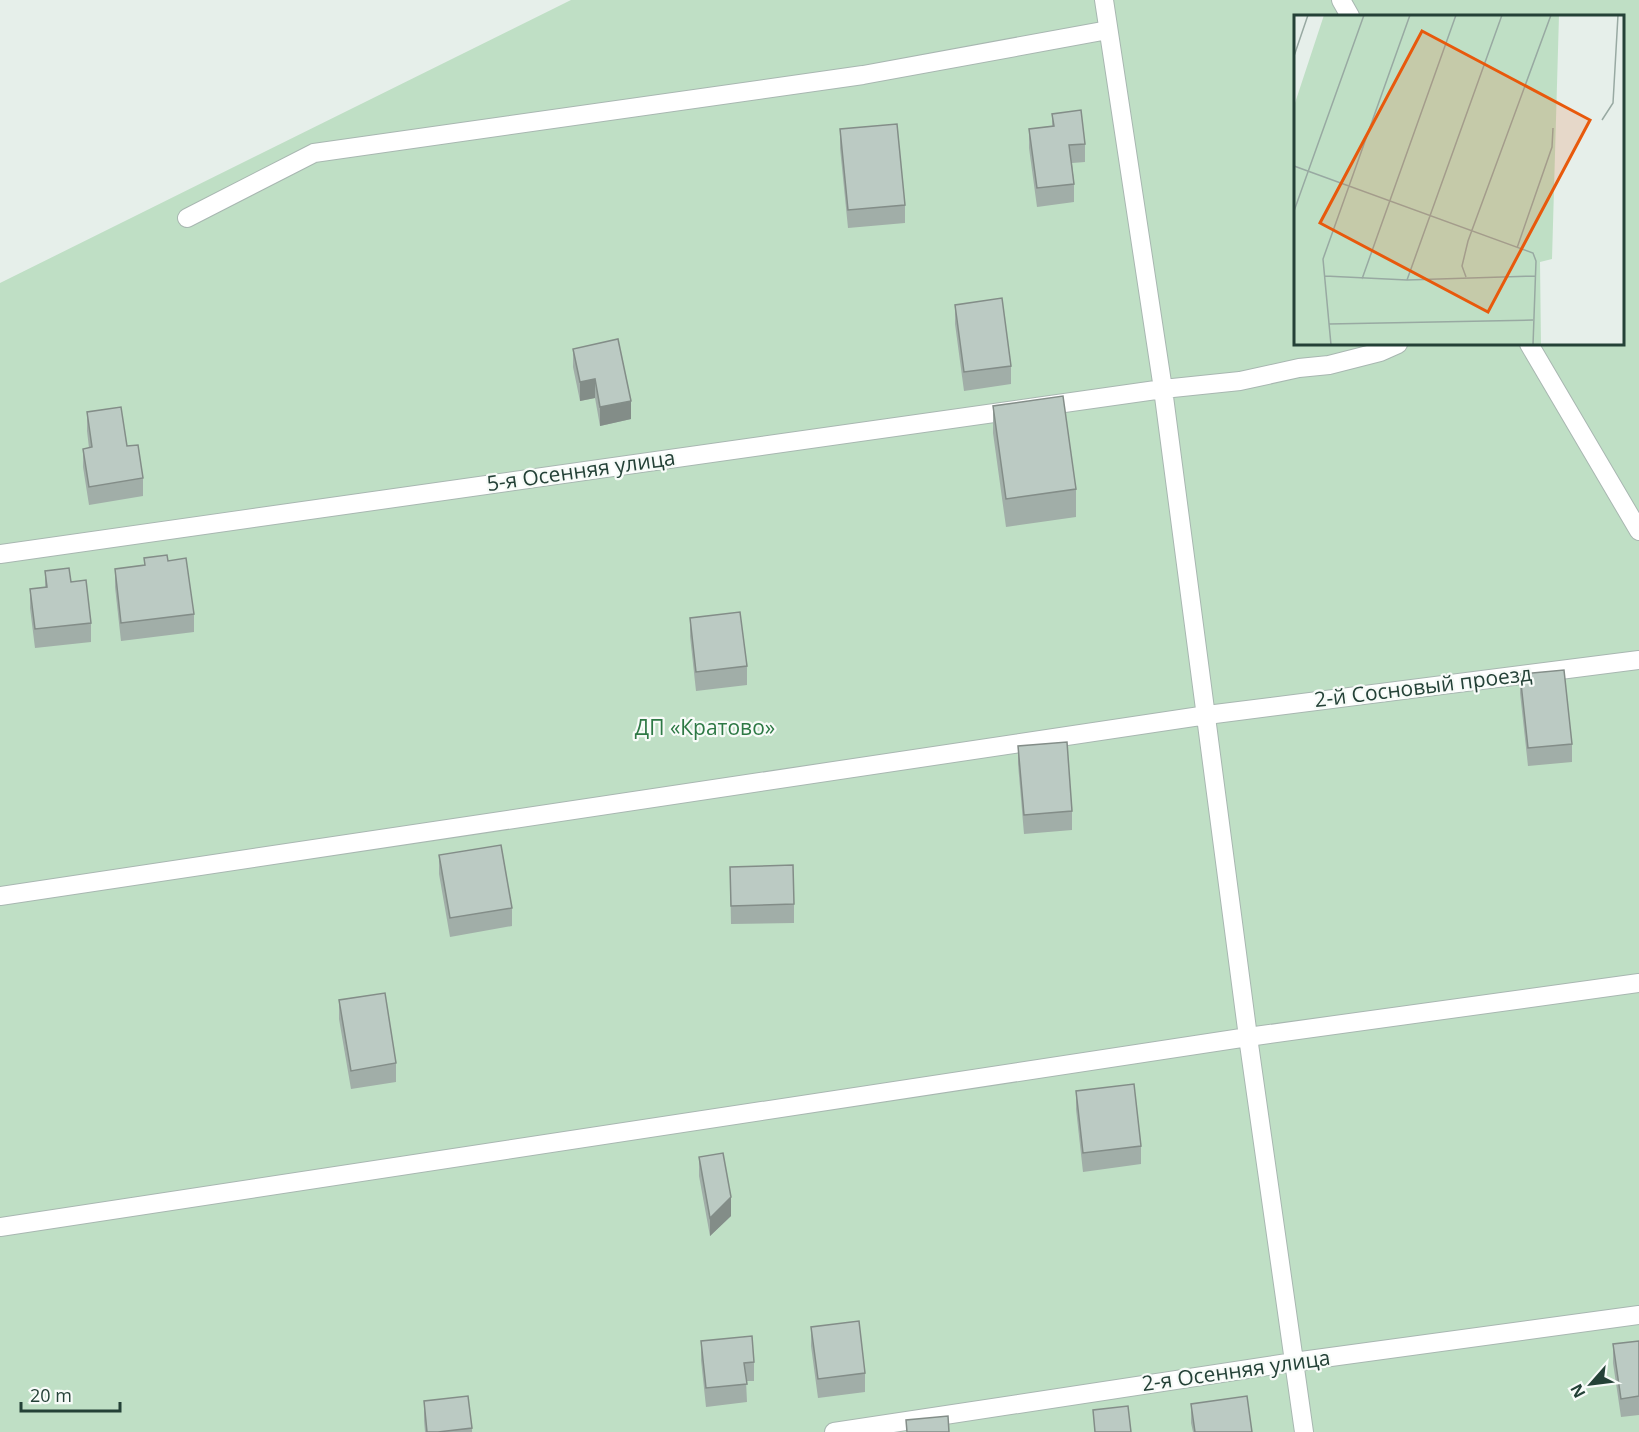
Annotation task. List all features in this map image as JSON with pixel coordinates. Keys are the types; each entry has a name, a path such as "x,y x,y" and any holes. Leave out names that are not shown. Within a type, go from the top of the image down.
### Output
{"street":[{"path":"1104,0 1163,389 1248,1037 1304,1432"},
{"path":"1341,0 1349,15"},
{"path":"187,218 315,153 863,75 1108,30"},
{"name":"5-я Осенняя улица","path":"0,554 1163,389 1240,381 1299,368 1329,365 1380,352 1396,345"},
{"path":"1530,345 1639,531"},
{"name":"2-й Сосновый проезд","path":"0,896 1207,715 1639,660"},
{"path":"0,1227 1248,1037 1639,982"},
{"name":"2-я Осенняя улица","path":"834,1432 1294,1362 1639,1315"}],"green space":[{"name":"ДП «Кратово»","path":"571,0 1639,0 1639,1432 0,1432 0,283"}],"building":[{"path":"1081,110 1085,144 1069,145 1074,184 1037,188 1029,129 1054,126 1052,114"},
{"path":"897,124 905,205 848,210 840,129"},
{"path":"1002,298 1011,366 964,372 955,305"},
{"path":"618,339 631,401 600,407 595,379 580,382 573,349"},
{"path":"1063,396 1076,489 1006,499 993,406"},
{"path":"121,407 127,446 138,445 143,478 89,487 83,449 92,447 87,412"},
{"path":"167,555 168,561 186,558 194,614 121,623 115,569 145,565 144,558"},
{"path":"69,568 71,582 86,580 91,623 35,629 30,589 47,587 45,571"},
{"path":"740,612 747,666 696,672 690,618"},
{"path":"1564,670 1572,744 1528,748 1520,674"},
{"path":"1067,742 1072,811 1024,815 1018,746"},
{"path":"501,845 512,908 450,918 439,855"},
{"path":"793,865 794,904 731,906 730,867"},
{"path":"385,993 396,1063 351,1071 339,1000"},
{"path":"1134,1084 1141,1146 1083,1153 1076,1091"},
{"path":"723,1153 731,1197 710,1218 699,1157"},
{"path":"859,1321 865,1373 818,1379 811,1327"},
{"path":"752,1336 754,1362 744,1363 747,1384 706,1388 701,1341"},
{"path":"1639,1341 1639,1396 1621,1399 1613,1344"},
{"path":"468,1396 472,1428 427,1432 424,1401"},
{"path":"1247,1396 1252,1432 1195,1432 1191,1404"},
{"path":"1128,1406 1131,1432 1095,1432 1093,1410"},
{"path":"948,1416 949,1432 907,1432 906,1420"}]}
